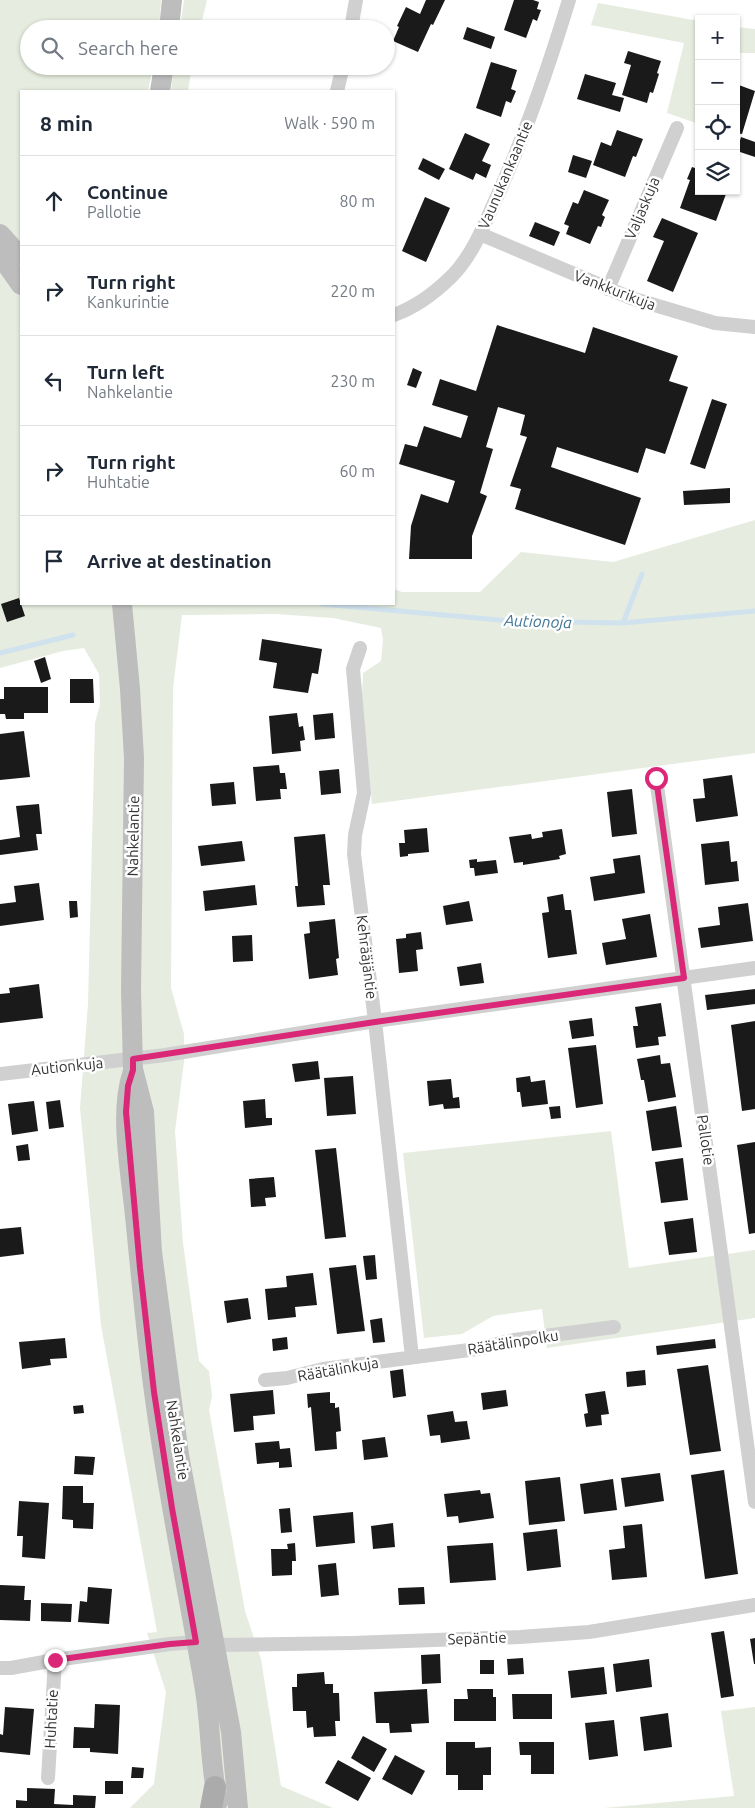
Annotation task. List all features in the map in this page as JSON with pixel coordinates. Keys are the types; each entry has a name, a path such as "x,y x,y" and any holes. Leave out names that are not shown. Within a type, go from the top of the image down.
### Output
{"main road":[{"path":"170,20 172,0"},
{"path":"160,90 163,75"},
{"path":"0,234 20,254"},
{"path":"0,255 20,284"},
{"name":"Nahkelantie","path":"122,605 134,758 131,990 133,1064 128,1086 126,1112 141,1278 154,1392 172,1508 206,1644 231,1732 238,1808"},
{"name":"Nahkelantie","path":"206,1644 205,1692 211,1738 215,1801"}],"street":[{"path":"353,20 356,0"},
{"name":"Vaunukankaantie","path":"395,316 420,303 453,274 474,246 514,161 569,0"},
{"path":"338,90 341,75"},
{"name":"Valjaskuja","path":"608,289 677,128"},
{"name":"Vankkurikuja","path":"480,234 631,298 715,323 755,327"},
{"name":"Kehrääjäntie","path":"360,648 353,669 364,792 355,835 354,854 375,1022 412,1357"},
{"name":"Pallotie","path":"656,778 755,1502"},
{"name":"Autionkuja","path":"0,1074 133,1064 375,1022 755,968"},
{"name":"Räätälinpolku","path":"412,1357 477,1349 514,1340 614,1327"},
{"name":"Räätälinkuja","path":"265,1380 287,1378 323,1369 412,1357"},
{"name":"Sepäntie","path":"206,1644 352,1643 588,1632 755,1605"},
{"path":"0,1668 11,1668 170,1644 206,1644"},
{"name":"Huhtatie","path":"48,1778 55,1660"}],"shaded area":[{"path":"0,0 161,0 160,20 20,20 20,75 151,75 148,90 20,90 20,605 395,605 395,589 402,592 480,592 521,552 613,562 755,520 755,753 372,804 362,695 363,673 381,661 383,640 381,628 333,618 276,614 182,615 173,688 171,988 184,1034 184,1062 175,1131 183,1243 199,1361 209,1371 212,1396 209,1410 245,1611 261,1659 281,1786 333,1808 130,1808 154,1784 166,1692 147,1633 157,1632 101,1325 80,1108 88,1004 95,723 100,704 99,674 84,648 63,651 0,668"},
{"path":"184,0 207,0 202,20 181,20"},
{"path":"598,3 695,20 695,123 667,113 684,43 591,25"},
{"path":"740,27 755,29 755,53 740,53"},
{"path":"173,75 191,75 188,90 171,90"},
{"path":"611,1131 629,1268 755,1250 755,1318 547,1348 542,1309 493,1316 462,1334 424,1338 403,1153"},
{"path":"755,1707 755,1808 604,1808 734,1796 721,1711"}],"building":[{"path":"426,0 445,0 418,52 395,42 395,36 399,27 397,26 406,7 420,14"},
{"path":"514,0 533,0 539,2 537,9 541,10 537,21 533,19 526,38 504,30"},
{"path":"467,27 495,37 491,49 463,39"},
{"path":"628,51 661,61 653,93 650,92 647,103 622,95 631,65 624,63"},
{"path":"491,62 517,70 511,89 516,91 511,103 506,101 501,117 476,108"},
{"path":"585,74 616,83 612,95 624,98 620,112 577,99"},
{"path":"740,85 755,91 742,134 740,134"},
{"path":"617,130 643,139 636,157 633,156 625,177 593,165 601,142 611,146"},
{"path":"465,133 490,144 482,161 491,165 486,178 476,173 473,180 449,169"},
{"path":"741,137 755,142 755,157 740,152"},
{"path":"573,155 592,161 586,178 568,172"},
{"path":"423,158 445,169 439,180 418,169"},
{"path":"692,167 695,168 695,195 726,195 716,221 680,208 690,180 687,179"},
{"path":"584,190 609,200 602,215 605,217 601,227 598,226 590,244 566,234 569,226 564,224 573,202 578,204"},
{"path":"425,197 450,208 426,262 402,251"},
{"path":"662,218 698,233 673,292 647,281 664,241 653,237"},
{"path":"535,222 560,232 554,246 529,236"},
{"path":"497,325 585,353 593,327 678,356 669,381 688,387 665,454 646,448 638,473 557,447 551,467 641,498 625,545 515,509 521,489 510,486 527,437 520,435 525,415 498,407 486,447 493,449 480,493 487,496 472,536 472,559 409,559 411,526 421,494 448,503 455,481 399,464 405,444 417,447 424,426 461,438 468,416 432,405 440,379 476,391"},
{"path":"413,368 422,372 416,388 407,385"},
{"path":"712,399 727,404 705,469 690,464"},
{"path":"730,488 730,503 684,505 683,491"},
{"path":"19,598 25,616 7,622 1,604"},
{"path":"262,639 322,649 318,674 312,673 308,693 273,688 277,663 259,660"},
{"path":"45,657 51,679 41,683 34,661"},
{"path":"70,679 93,679 94,703 70,703"},
{"path":"4,687 48,687 48,713 24,713 24,719 6,719 5,714 0,714 0,699 4,699"},
{"path":"297,713 299,727 303,726 305,740 300,741 301,751 272,754 269,716"},
{"path":"333,713 335,738 315,740 313,715"},
{"path":"24,731 30,777 0,780 0,734"},
{"path":"279,765 280,773 285,773 287,789 280,789 281,799 256,801 253,767"},
{"path":"339,769 341,793 321,795 319,771"},
{"path":"732,775 738,816 696,822 693,799 705,798 703,779"},
{"path":"234,782 236,804 212,806 210,784"},
{"path":"632,789 637,834 612,837 607,792"},
{"path":"39,804 42,834 36,834 38,850 0,855 0,840 20,837 16,806"},
{"path":"427,828 429,852 408,854 408,856 400,857 399,843 405,843 404,830"},
{"path":"562,829 566,854 559,856 560,859 523,865 523,862 514,863 509,837 531,834 532,839 543,837 542,832"},
{"path":"325,834 330,885 323,885 325,905 297,907 295,886 298,886 294,837"},
{"path":"242,841 245,861 201,866 198,846"},
{"path":"729,841 731,862 737,861 739,881 705,885 701,844"},
{"path":"640,855 645,893 594,901 590,877 615,873 613,859"},
{"path":"477,859 477,862 496,860 498,873 475,876 474,868 470,868 469,860"},
{"path":"39,883 44,920 0,926 0,904 16,902 14,886"},
{"path":"255,885 257,905 205,911 203,891"},
{"path":"563,894 565,910 571,910 577,954 548,958 542,913 549,912 547,897"},
{"path":"69,901 77,901 78,917 70,918"},
{"path":"469,901 473,921 446,925 443,906"},
{"path":"748,903 753,941 701,948 698,928 720,925 718,907"},
{"path":"650,914 657,957 606,965 602,943 626,939 622,919"},
{"path":"335,919 339,958 336,959 338,975 309,979 304,934 310,933 309,922"},
{"path":"421,932 423,949 416,950 418,971 399,973 396,939 406,938 406,934"},
{"path":"252,935 253,961 233,962 232,936"},
{"path":"481,963 484,983 460,986 457,967"},
{"path":"39,984 43,1018 0,1023 0,994 10,993 9,988"},
{"path":"755,989 755,1004 707,1010 705,995"},
{"path":"661,1003 666,1036 658,1037 659,1045 636,1048 633,1026 638,1026 635,1007"},
{"path":"592,1018 594,1036 572,1039 569,1021"},
{"path":"755,1021 755,1109 742,1111 731,1025"},
{"path":"596,1045 603,1104 576,1108 568,1048"},
{"path":"660,1055 661,1064 670,1063 676,1097 648,1102 644,1080 641,1080 637,1059"},
{"path":"318,1061 320,1079 295,1082 292,1064"},
{"path":"353,1076 356,1114 327,1116 324,1078"},
{"path":"530,1076 531,1082 545,1080 548,1104 522,1107 520,1092 517,1092 516,1078"},
{"path":"451,1079 453,1098 459,1097 460,1108 444,1109 443,1104 429,1106 427,1081"},
{"path":"265,1099 266,1118 272,1118 272,1125 245,1128 243,1101"},
{"path":"60,1100 64,1127 49,1129 46,1102"},
{"path":"34,1101 38,1131 12,1135 8,1104"},
{"path":"560,1106 561,1118 551,1119 549,1107"},
{"path":"676,1106 682,1147 652,1151 646,1111"},
{"path":"755,1142 755,1233 749,1234 737,1145"},
{"path":"28,1144 30,1160 18,1161 16,1146"},
{"path":"336,1148 346,1237 325,1239 315,1150"},
{"path":"683,1158 688,1200 661,1203 655,1162"},
{"path":"274,1177 276,1197 265,1198 266,1206 251,1207 249,1179"},
{"path":"693,1218 697,1252 669,1255 664,1222"},
{"path":"21,1227 24,1254 0,1257 0,1229"},
{"path":"375,1255 377,1279 366,1280 363,1256"},
{"path":"356,1265 365,1331 337,1334 329,1268"},
{"path":"313,1273 317,1305 295,1307 296,1317 268,1320 265,1289 287,1287 286,1276"},
{"path":"248,1298 251,1319 227,1323 224,1301"},
{"path":"382,1318 385,1342 373,1343 370,1320"},
{"path":"287,1337 288,1349 273,1351 272,1339"},
{"path":"65,1338 67,1358 50,1359 51,1365 22,1369 19,1342"},
{"path":"715,1339 716,1348 657,1355 656,1346"},
{"path":"708,1365 721,1451 690,1455 677,1369"},
{"path":"403,1369 406,1396 393,1398 390,1371"},
{"path":"645,1370 646,1385 627,1387 626,1372"},
{"path":"273,1390 275,1414 253,1416 254,1430 234,1432 230,1394"},
{"path":"506,1390 508,1406 483,1410 481,1393"},
{"path":"605,1391 609,1414 601,1415 602,1425 586,1427 584,1414 588,1413 585,1394"},
{"path":"330,1392 330,1403 335,1403 335,1408 339,1407 341,1431 336,1432 337,1449 315,1451 311,1407 308,1408 307,1394"},
{"path":"83,1405 84,1413 74,1414 73,1406"},
{"path":"453,1411 455,1422 467,1421 470,1439 441,1443 440,1435 430,1436 427,1415"},
{"path":"385,1437 388,1457 364,1460 362,1440"},
{"path":"279,1441 280,1449 290,1448 292,1467 279,1468 279,1462 257,1464 255,1443"},
{"path":"75,1456 95,1457 93,1475 74,1474"},
{"path":"724,1470 738,1574 705,1579 691,1475"},
{"path":"660,1473 664,1501 625,1507 621,1478"},
{"path":"560,1477 565,1521 529,1525 525,1481"},
{"path":"613,1479 617,1510 584,1514 580,1484"},
{"path":"63,1486 83,1486 83,1503 94,1503 93,1529 73,1528 73,1520 62,1519"},
{"path":"480,1490 481,1494 490,1493 494,1518 459,1523 458,1516 447,1517 444,1494"},
{"path":"19,1501 49,1503 45,1559 22,1557 23,1536 17,1536"},
{"path":"290,1508 292,1532 281,1533 279,1509"},
{"path":"353,1512 355,1543 316,1547 313,1516"},
{"path":"393,1523 395,1547 373,1549 371,1526"},
{"path":"642,1524 647,1577 612,1580 609,1550 625,1548 623,1526"},
{"path":"557,1529 561,1567 527,1571 523,1533"},
{"path":"295,1543 296,1561 292,1561 292,1575 272,1576 271,1549 288,1549 287,1544"},
{"path":"493,1543 496,1580 450,1583 447,1546"},
{"path":"336,1563 339,1595 321,1597 318,1565"},
{"path":"0,1585 25,1586 24,1600 31,1600 30,1621 0,1620"},
{"path":"88,1587 112,1589 109,1624 78,1622 80,1601 87,1602"},
{"path":"424,1587 425,1604 399,1605 398,1588"},
{"path":"41,1603 72,1604 71,1622 41,1621"},
{"path":"724,1631 734,1696 721,1698 711,1633"},
{"path":"755,1638 755,1664 754,1664 750,1639"},
{"path":"440,1654 441,1683 422,1684 421,1655"},
{"path":"523,1658 524,1674 508,1675 507,1659"},
{"path":"649,1659 652,1687 616,1692 613,1664"},
{"path":"480,1660 494,1660 494,1674 480,1674"},
{"path":"604,1667 607,1694 571,1698 568,1671"},
{"path":"324,1672 325,1684 333,1684 333,1693 339,1693 340,1721 335,1721 336,1736 314,1737 313,1727 307,1728 306,1711 293,1711 292,1687 297,1687 297,1674"},
{"path":"427,1689 429,1723 411,1724 412,1732 390,1733 389,1723 376,1723 374,1692"},
{"path":"467,1689 493,1689 493,1697 496,1697 496,1721 454,1721 454,1699 468,1699"},
{"path":"512,1694 552,1694 552,1719 513,1719"},
{"path":"95,1704 120,1705 118,1754 90,1752 90,1748 73,1748 74,1727 94,1728"},
{"path":"5,1707 34,1709 30,1755 0,1752 0,1734 3,1735"},
{"path":"668,1713 672,1747 644,1751 640,1717"},
{"path":"614,1720 618,1756 589,1760 585,1723"},
{"path":"363,1736 387,1749 374,1772 351,1758"},
{"path":"446,1742 475,1742 475,1748 491,1747 491,1775 483,1775 483,1790 458,1790 458,1775 446,1775"},
{"path":"519,1742 554,1742 554,1774 531,1774 531,1755 520,1755"},
{"path":"395,1755 425,1771 412,1795 382,1779"},
{"path":"338,1760 371,1778 358,1801 325,1783"},
{"path":"132,1767 144,1768 143,1778 131,1778"},
{"path":"105,1781 123,1781 123,1794 105,1794"},
{"path":"27,1788 55,1789 54,1804 73,1805 73,1795 96,1796 95,1808 16,1808 16,1800 27,1801"}],"waterway":[{"path":"623,623 642,574"},
{"name":"Autionoja","path":"333,605 511,621 623,623 755,611"},
{"name":"Autionoja","path":"0,653 73,635"}],"route":[{"path":"55,1660 196,1642 154,1392 140,1268 126,1112 133,1059 684,978 656,778"}]}
